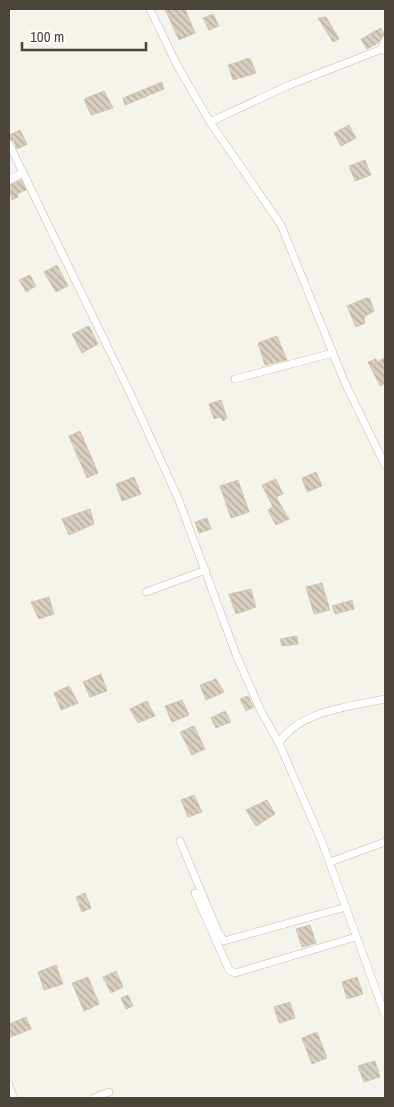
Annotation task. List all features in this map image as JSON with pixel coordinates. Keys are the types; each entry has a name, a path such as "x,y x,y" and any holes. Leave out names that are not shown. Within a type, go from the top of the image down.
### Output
{"street":[{"path":"150,9 177,65 210,122 281,225 359,415 385,465"},
{"path":"210,122 281,89 384,48 385,40"},
{"path":"9,144 160,457 206,570 240,664 261,711 279,742 330,862 385,1015"},
{"path":"9,180 23,172"},
{"path":"235,379 333,353"},
{"path":"146,592 206,570"},
{"path":"279,742 292,726 305,720 330,711 385,699"},
{"path":"180,841 224,941 346,907"},
{"path":"330,862 385,842"},
{"path":"195,892 229,970 235,973 356,937"},
{"path":"9,1085 14,1098"},
{"path":"94,1098 109,1092"}],"building":[{"path":"165,9 185,9 195,33 179,40"},
{"path":"213,14 219,26 209,30 203,18"},
{"path":"326,17 339,39 333,42 318,18"},
{"path":"381,28 384,35 378,43 367,49 361,39"},
{"path":"250,58 256,73 233,80 228,65"},
{"path":"162,82 164,89 125,105 123,98"},
{"path":"104,91 113,108 91,115 84,99"},
{"path":"349,125 356,138 341,146 334,133"},
{"path":"20,130 27,144 17,149 14,141 9,139 9,135"},
{"path":"365,160 371,175 355,181 349,166"},
{"path":"21,180 26,190 17,194 18,197 12,200 9,185"},
{"path":"57,265 68,286 56,292 44,272"},
{"path":"30,275 36,286 26,292 19,280"},
{"path":"366,298 370,299 374,311 364,317 365,323 356,327 347,306"},
{"path":"89,326 98,344 82,353 72,334"},
{"path":"277,336 287,360 265,365 258,343"},
{"path":"385,358 385,383 380,386 368,362 376,359 377,362"},
{"path":"221,400 227,418 223,421 220,417 214,419 209,404"},
{"path":"80,431 98,473 87,478 69,436"},
{"path":"316,472 322,486 307,492 302,478"},
{"path":"134,477 141,494 122,501 116,484"},
{"path":"276,479 283,494 276,497 289,519 276,525 268,510 273,507 262,485"},
{"path":"238,480 249,512 231,518 220,486"},
{"path":"90,509 94,524 69,535 62,519"},
{"path":"207,518 211,529 199,533 195,522"},
{"path":"322,583 330,610 314,614 306,587"},
{"path":"251,589 256,607 236,614 229,594"},
{"path":"49,597 54,614 39,619 31,602"},
{"path":"352,600 354,609 335,614 332,606"},
{"path":"297,636 298,644 282,646 280,639"},
{"path":"101,674 107,691 90,697 83,682"},
{"path":"216,679 224,692 206,700 200,685"},
{"path":"69,686 78,703 61,710 54,693"},
{"path":"248,696 254,707 246,711 240,699"},
{"path":"182,700 189,715 172,722 165,706"},
{"path":"147,701 155,716 138,723 130,709"},
{"path":"225,711 231,722 216,728 211,718"},
{"path":"194,726 205,749 192,755 180,732"},
{"path":"194,795 202,812 188,817 181,800"},
{"path":"267,800 275,814 256,826 246,810"},
{"path":"85,893 91,908 82,912 76,897"},
{"path":"310,925 316,943 302,947 296,929"},
{"path":"56,965 63,984 44,990 38,972"},
{"path":"116,971 123,987 111,993 103,977"},
{"path":"88,977 99,1004 84,1011 72,983"},
{"path":"357,977 363,994 347,999 342,982"},
{"path":"128,995 133,1006 126,1009 121,998"},
{"path":"290,1002 295,1018 279,1023 274,1007"},
{"path":"26,1017 31,1029 9,1038 9,1024"},
{"path":"317,1032 327,1058 312,1064 302,1038"},
{"path":"375,1061 380,1077 364,1082 358,1066"}]}
